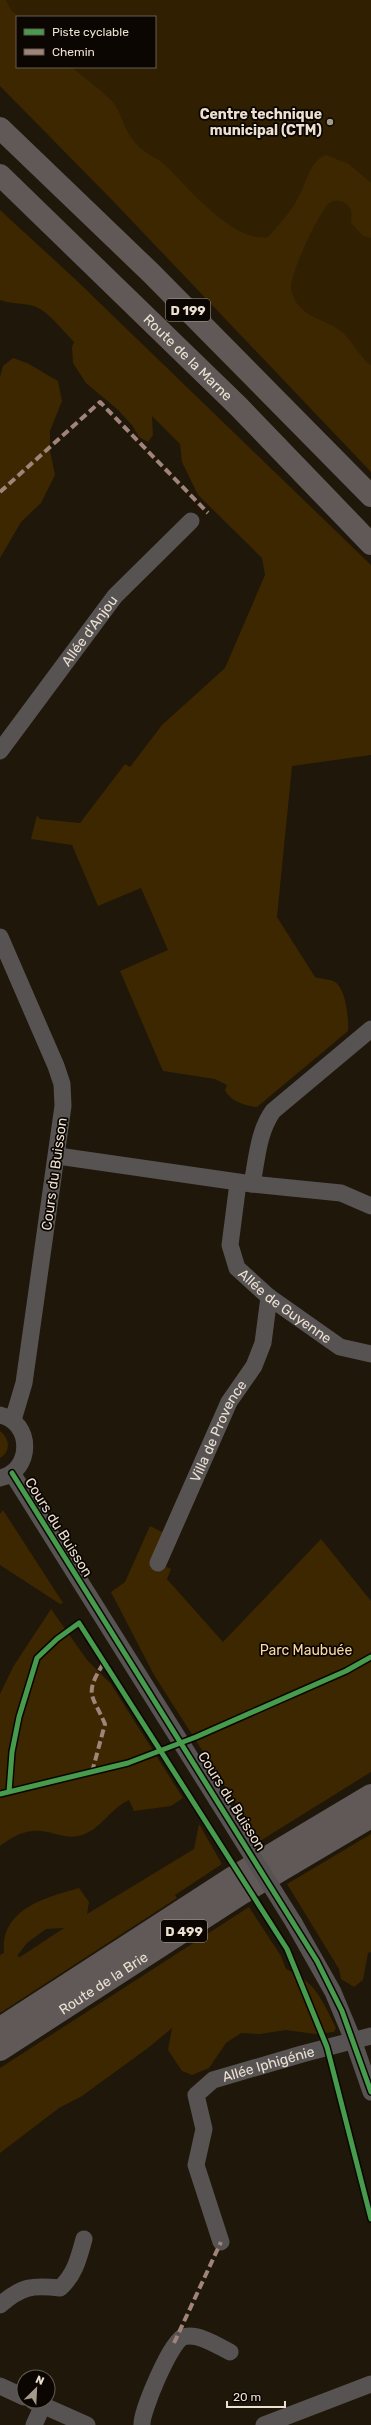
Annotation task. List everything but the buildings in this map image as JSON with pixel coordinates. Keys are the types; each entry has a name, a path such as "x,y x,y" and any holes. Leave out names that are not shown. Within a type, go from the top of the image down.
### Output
{"highway":[{"name":"D 199","path":"0,128 151,273 371,496"},
{"name":"Route de la Marne","path":"0,175 238,406 371,544"},
{"path":"0,188 26,201"},
{"name":"Route de la Brie","path":"0,2028 236,1875 371,1795"},
{"name":"Route de la Brie","path":"0,2050 241,1894 371,1817"}],"street":[{"name":"Allée d'Anjou","path":"0,751 115,596 191,521"},
{"name":"Cours du Buisson","path":"0,937 62,1084 63,1106 58,1156 24,1383 7,1418"},
{"name":"Allée de Guyenne","path":"371,1029 273,1111 266,1121 245,1183 230,1245 237,1268 269,1297 340,1347 371,1354"},
{"path":"58,1156 245,1183 341,1194 371,1206"},
{"name":"Villa de Provence","path":"158,1563 229,1402 254,1366 262,1343 269,1297"},
{"path":"6,1476 24,1457 26,1447 20,1428 7,1418"},
{"name":"Cours du Buisson","path":"6,1476 161,1711 294,1923 333,1992 353,2040 371,2092"},
{"path":"353,2040 371,2036"},
{"name":"Allée Iphigénie","path":"221,2242 196,2165 204,2129 196,2095 213,2080 353,2040"},
{"path":"0,2304 16,2291 35,2285 60,2288 68,2282 78,2262 84,2239"},
{"path":"142,2425 142,2419 146,2408 174,2343 183,2337 194,2336 230,2352"},
{"path":"264,2425 371,2384"},
{"path":"0,2386 16,2393"},
{"path":"34,2425 37,2409"},
{"path":"51,2409 87,2425"}],"shaded area":[{"path":"0,0 371,0 371,423 38,68 156,68 156,16 16,16"}],"green space":[{"path":"0,0 6,0 11,10 18,16 16,16 16,68 72,68 112,101 127,131 137,145 164,164 198,199 226,223 241,232 255,237 268,237 292,208 312,167 320,158 326,155 349,164 371,183 371,238 363,236 351,223 351,211 348,205 342,201 332,201 319,218 307,242 296,268 291,287 292,294 301,308 312,316 342,332 365,360 371,365 371,472 113,201 0,86"},
{"path":"0,210 75,279 371,565 371,755 292,766 277,917 315,977 333,981 341,989 346,1003 348,1031 257,1107 243,1104 234,1100 225,1090 227,1085 215,1079 163,1071 120,971 168,950 141,888 98,906 72,845 31,839 37,815 40,819 80,823 125,764 130,767 162,725 225,668 265,575 262,558 198,495 182,462 180,444 152,416 153,435 148,442 139,437 132,425 117,409 86,383 73,363 72,347 74,342 53,320 36,307 0,300"},
{"path":"13,358 27,363 58,381 62,401 50,431 50,451 55,475 41,503 21,522 0,558 0,377 3,366"},
{"path":"0,1431 6,1438 8,1445 6,1452 0,1458"},
{"path":"3,1510 63,1603 60,1604 0,1565 0,1514"},
{"name":"Parc Maubuée","path":"150,1526 164,1533 152,1560 171,1569 167,1579 223,1642 321,1539 371,1601 371,1772 260,1841 154,1675 111,1592 125,1582"},
{"path":"51,1609 87,1660 111,1684 183,1798 171,1806 134,1811 129,1800 117,1808 95,1828 82,1835 70,1837 39,1831 28,1832 8,1840 0,1846 0,1694 13,1667"},
{"path":"199,1824 222,1864 175,1895 177,1898 0,2013 0,1955 4,1953 5,1938 10,1925 18,1915 28,1907 41,1901 79,1888 89,1902 87,1914 194,1849","holes":["64,1928 20,1957 17,1956 27,1943 46,1929"]},
{"path":"371,1834 371,1952 368,1953 363,1980 354,1987 341,1979 339,1969 287,1884"},
{"path":"249,1907 281,1956 286,1969 296,1974 311,1986 322,2000 336,2028 334,2032 315,2034 286,2030 260,2034 241,2033 226,2043 209,2068 192,2075 182,2071 168,2050 172,2028 148,2048 82,2096 59,2108 0,2153 0,2068"}],"marked path":[{"path":"0,492 100,402 208,513"},
{"path":"92,1772 105,1724 94,1700 92,1689 93,1682 103,1664"},
{"path":"174,2343 221,2242"}],"cycle path":[{"path":"12,1473 317,1961 342,2011 371,2092"},
{"path":"9,1792 12,1752 19,1717 37,1658 57,1639 79,1623 287,1949 327,2047 371,2219"},
{"path":"0,1794 128,1763 196,1737 346,1671 371,1657"}],"place":[{"name":"Centre technique municipal (CTM)","path":"330,122"}]}
